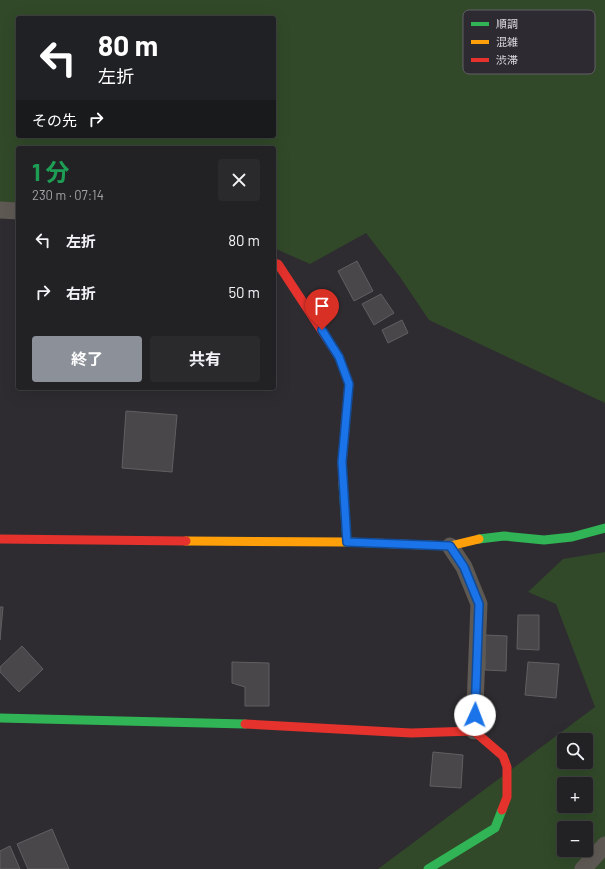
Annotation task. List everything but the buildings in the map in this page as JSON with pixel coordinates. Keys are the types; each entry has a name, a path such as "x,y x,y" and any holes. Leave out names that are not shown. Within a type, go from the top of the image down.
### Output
{"street":[{"path":"0,210 16,211"},
{"path":"276,264 278,264 339,357 349,384 342,462 347,542"},
{"path":"0,539 347,542 450,546 474,540 504,536 544,540 572,537 605,528"},
{"path":"450,546 464,567 479,604 474,731"},
{"path":"0,718 275,725 411,732 474,731 503,756 507,767 507,797 495,828 428,869"},
{"path":"583,869 605,845"}],"green space":[{"path":"0,0 605,0 605,403 429,320 400,277 366,233 310,264 276,249 276,146 16,146 16,204 0,205"},
{"path":"605,552 605,869 378,869 557,735 557,769 593,769 593,733 560,733 595,707 556,604 528,592 563,559"}],"traffic: fast":[{"path":"343,484 347,542"},
{"path":"479,539 504,536 544,540 572,537 605,528"},
{"path":"0,718 245,724"},
{"path":"428,869 495,828 502,810"}],"traffic: slow":[{"path":"186,541 347,542 450,546 479,539"}],"traffic: jam":[{"path":"276,264 278,264 339,357 349,384 342,462 343,484"},
{"path":"0,539 186,541"},
{"path":"245,724 411,733 474,731 503,756 507,767 507,797 502,810"}],"route":[{"path":"322,330 339,357 349,384 342,462 347,542 450,546 464,567 479,604 475,715"}]}
